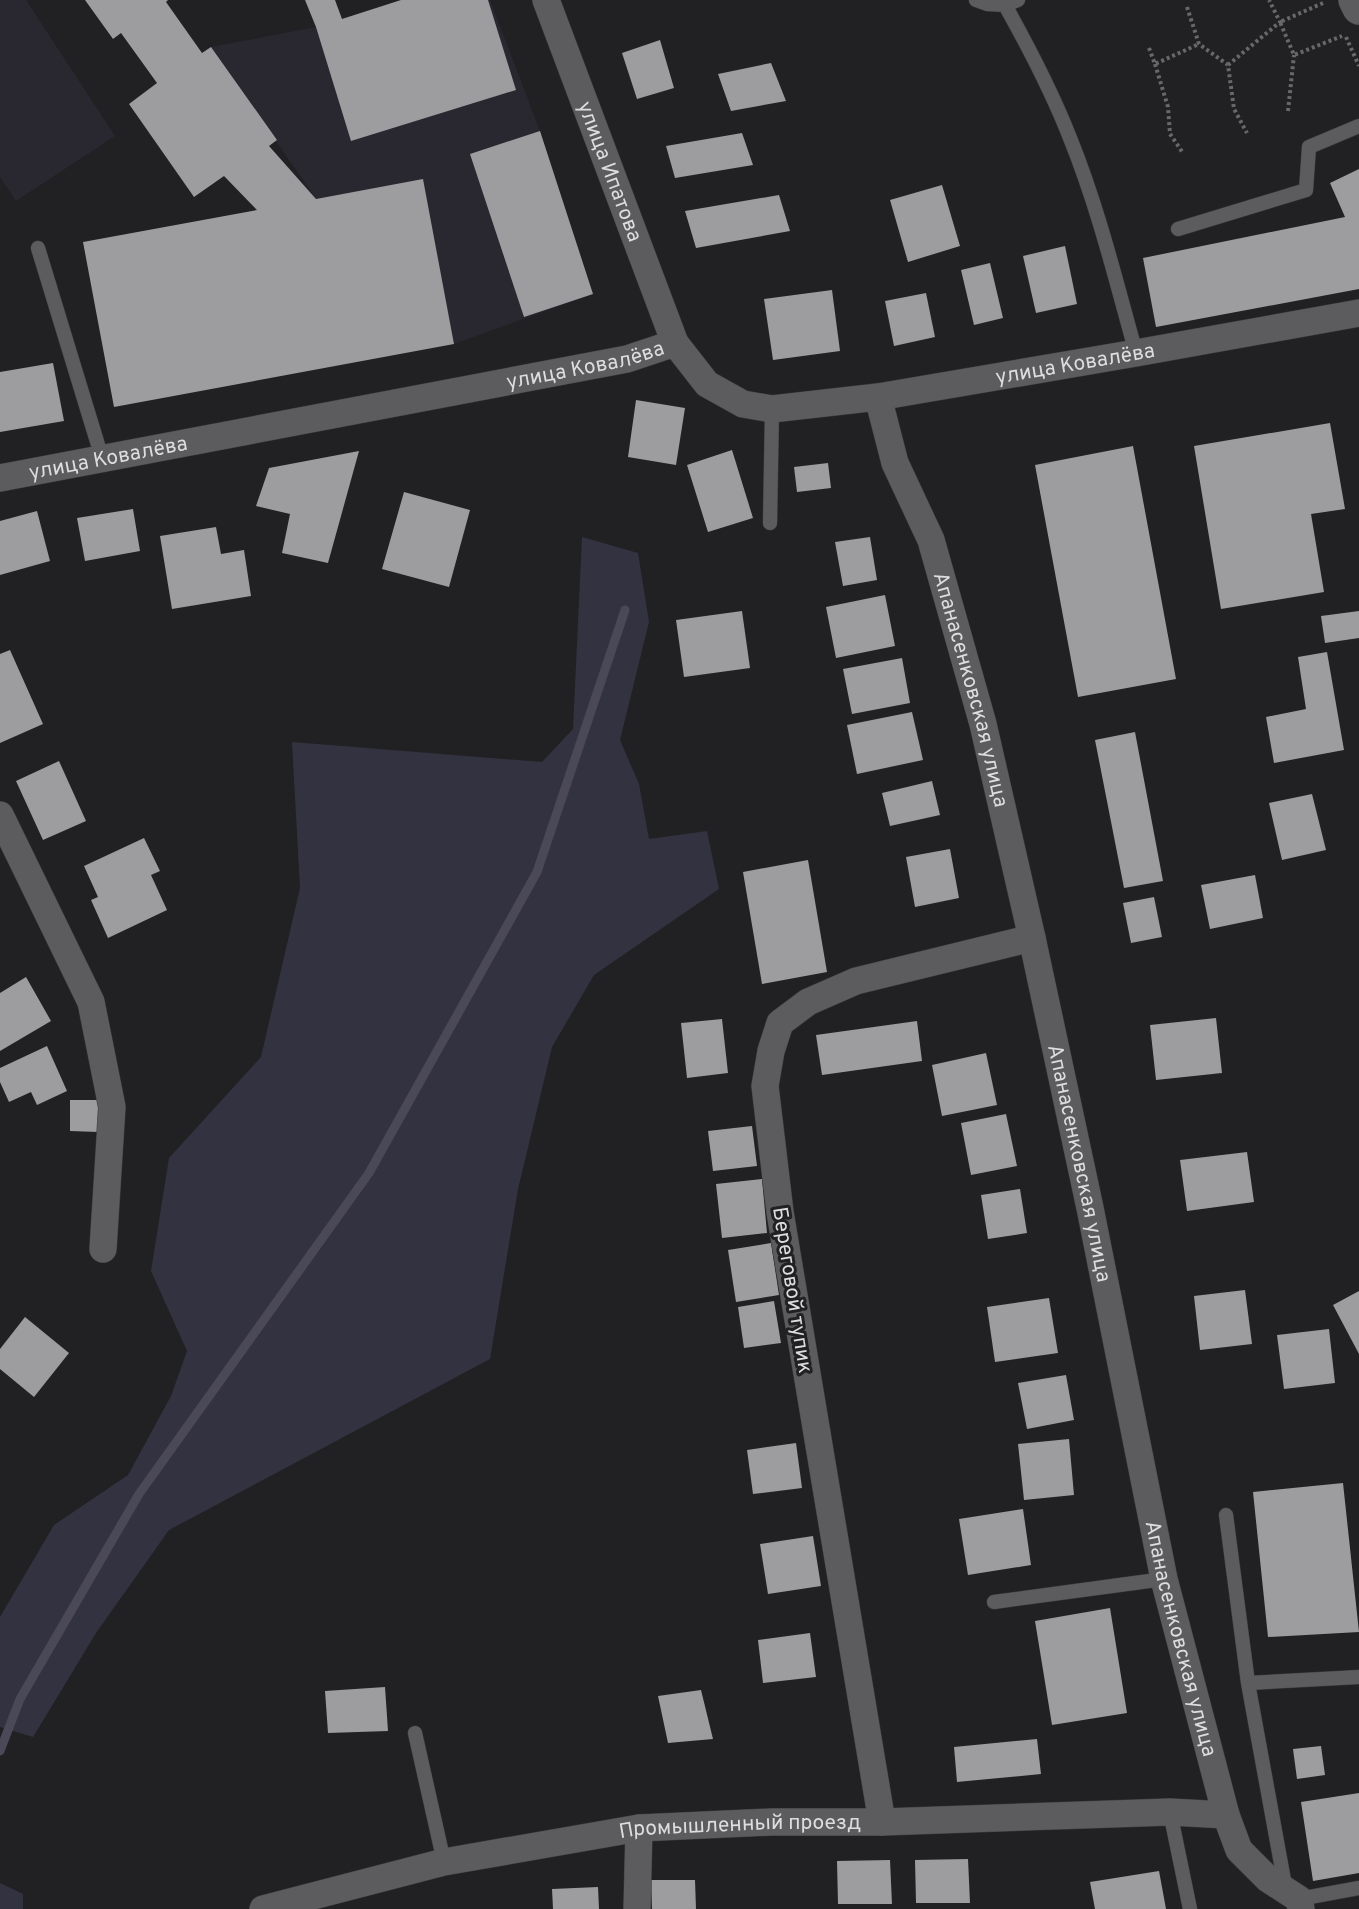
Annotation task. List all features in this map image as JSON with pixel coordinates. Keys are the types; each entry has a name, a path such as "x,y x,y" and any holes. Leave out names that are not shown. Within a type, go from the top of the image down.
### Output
{"street":[{"name":"улица Ипатова","path":"546,0 675,343"},
{"path":"1352,22 1355,0"},
{"name":"улица Ковалёва","path":"0,478 627,359 675,343 706,384 743,404 772,409 878,397 1359,312"},
{"name":"Апанасенковская улица","path":"878,397 895,463 935,551 983,724 1090,1208 1164,1579 1226,1815 1239,1850 1268,1879 1295,1900"},
{"path":"0,815 91,1002 112,1107 103,1249"},
{"name":"Береговой тупик","path":"882,1822 780,1212 765,1086 771,1051 780,1023 808,1002 855,981 1032,938"},
{"name":"Промышленный проезд","path":"263,1909 444,1862 639,1828 771,1822 882,1822 1170,1812 1226,1815"},
{"path":"637,1909 639,1828"}],"lane":[{"path":"976,0 987,4 1011,3 1070,138 1104,237 1136,353"},
{"path":"1178,229 1306,190 1309,147 1359,126"},
{"path":"38,248 102,458"},
{"path":"770,523 772,409"},
{"path":"1226,1515 1248,1683 1295,1900 1359,1888"},
{"path":"994,1602 1164,1579"},
{"path":"1248,1683 1359,1677"},
{"path":"415,1733 444,1862"},
{"path":"1170,1812 1190,1909"}],"path":[{"path":"1269,0 1294,55 1288,111"},
{"path":"1228,65 1280,22 1329,1"},
{"path":"1187,7 1199,44 1228,65 1233,109 1247,133"},
{"path":"1294,55 1352,22"},
{"path":"1155,64 1199,44"},
{"path":"1149,48 1168,107 1170,134 1183,153"}],"shaded area":[{"path":"0,0 26,0 115,136 16,201 0,177"},
{"path":"401,0 490,0 540,131 593,294 454,344 423,180 316,199 211,47 316,27"},
{"path":"582,537 638,553 649,622 620,740 639,784 649,839 707,831 719,889 594,975 552,1047 518,1189 490,1359 169,1530 96,1633 33,1737 0,1727 0,1617 54,1525 128,1475 171,1396 187,1351 151,1271 169,1158 261,1057 300,888 292,742 542,762 573,729"},
{"path":"0,1883 23,1894 23,1909 0,1909"}],"building":[{"path":"85,0 168,0 166,2 202,53 211,47 277,140 269,146 316,199 423,179 454,344 114,407 83,242 257,210 224,176 194,197 129,104 157,83 121,33 113,39"},
{"path":"305,0 335,0 342,19 401,0 488,0 516,90 351,141 316,27"},
{"path":"660,40 674,88 637,99 622,53"},
{"path":"771,63 786,101 731,111 718,74"},
{"path":"540,131 593,294 524,317 470,154"},
{"path":"742,133 753,165 675,178 666,146"},
{"path":"1359,169 1359,289 1156,327 1143,258 1345,217 1330,183"},
{"path":"942,185 960,246 908,262 890,200"},
{"path":"779,195 790,231 696,248 685,211"},
{"path":"1065,246 1077,304 1036,313 1023,256"},
{"path":"990,263 1003,318 974,325 961,270"},
{"path":"832,290 840,351 773,360 764,299"},
{"path":"926,293 935,337 894,346 885,301"},
{"path":"53,363 64,421 0,432 0,372"},
{"path":"636,400 685,408 676,465 628,457"},
{"path":"1330,423 1345,509 1311,514 1324,592 1221,609 1194,446"},
{"path":"1133,446 1176,679 1078,697 1035,465"},
{"path":"732,450 753,518 708,532 687,465"},
{"path":"359,451 328,563 282,553 290,514 256,506 269,468"},
{"path":"828,463 831,488 797,492 794,467"},
{"path":"404,492 470,510 449,587 382,569"},
{"path":"133,509 140,551 85,561 77,518"},
{"path":"37,511 50,561 0,575 0,521"},
{"path":"216,527 221,554 244,550 251,596 172,609 160,536"},
{"path":"870,537 877,580 843,586 835,542"},
{"path":"885,595 895,646 836,658 826,607"},
{"path":"742,611 750,668 684,677 676,620"},
{"path":"1359,611 1359,638 1325,643 1321,616"},
{"path":"10,650 43,724 0,743 0,654"},
{"path":"1327,652 1344,750 1274,763 1266,717 1306,709 1298,657"},
{"path":"902,658 910,703 852,714 843,669"},
{"path":"912,712 923,760 857,774 847,725"},
{"path":"1135,732 1163,881 1124,888 1095,740"},
{"path":"59,761 86,821 43,840 16,781"},
{"path":"932,781 940,815 890,826 882,793"},
{"path":"1312,794 1326,850 1282,860 1269,803"},
{"path":"144,838 160,871 151,875 167,910 108,938 91,900 98,897 84,866"},
{"path":"950,849 959,898 915,907 906,857"},
{"path":"808,860 827,972 762,984 743,872"},
{"path":"1255,875 1263,918 1210,929 1201,885"},
{"path":"1154,897 1162,937 1131,943 1123,903"},
{"path":"26,977 51,1021 0,1051 0,993"},
{"path":"1216,1018 1222,1073 1156,1080 1150,1025"},
{"path":"722,1019 728,1073 687,1078 681,1023"},
{"path":"917,1021 922,1061 822,1075 816,1035"},
{"path":"47,1046 67,1091 37,1105 31,1092 9,1102 0,1082 0,1068"},
{"path":"986,1053 997,1105 942,1116 932,1065"},
{"path":"70,1100 98,1100 98,1132 70,1131"},
{"path":"1006,1114 1017,1166 971,1175 961,1123"},
{"path":"752,1126 757,1166 713,1171 708,1131"},
{"path":"1247,1152 1254,1202 1187,1211 1180,1160"},
{"path":"762,1179 767,1233 722,1238 716,1184"},
{"path":"1020,1189 1027,1233 988,1239 981,1195"},
{"path":"771,1243 779,1295 736,1302 728,1250"},
{"path":"1245,1290 1252,1344 1200,1350 1194,1296"},
{"path":"1359,1291 1359,1354 1333,1305"},
{"path":"1049,1298 1058,1353 995,1362 987,1307"},
{"path":"774,1301 781,1343 744,1348 738,1307"},
{"path":"25,1317 69,1353 34,1397 0,1369 0,1349"},
{"path":"1329,1329 1335,1383 1284,1389 1277,1335"},
{"path":"1066,1375 1074,1420 1027,1429 1018,1383"},
{"path":"1069,1439 1074,1495 1024,1500 1018,1444"},
{"path":"796,1443 802,1488 753,1494 747,1450"},
{"path":"1343,1483 1359,1632 1268,1637 1253,1492"},
{"path":"1023,1509 1031,1565 968,1575 959,1519"},
{"path":"813,1536 821,1586 768,1594 760,1544"},
{"path":"1110,1608 1127,1713 1052,1725 1035,1621"},
{"path":"810,1633 816,1677 763,1683 758,1640"},
{"path":"385,1687 388,1731 328,1733 325,1691"},
{"path":"701,1690 713,1739 668,1743 658,1696"},
{"path":"1037,1739 1041,1774 957,1782 954,1747"},
{"path":"1321,1746 1325,1775 1297,1779 1293,1749"},
{"path":"1359,1793 1359,1873 1313,1881 1301,1802"},
{"path":"968,1859 970,1903 916,1903 915,1860"},
{"path":"890,1860 892,1904 838,1904 837,1861"},
{"path":"1159,1871 1166,1909 1095,1909 1090,1882"},
{"path":"651,1880 695,1880 696,1909 652,1909"},
{"path":"598,1887 599,1909 553,1909 552,1889"}],"waterway":[{"path":"0,1751 20,1699 139,1494 369,1173 537,872 625,610"}]}
